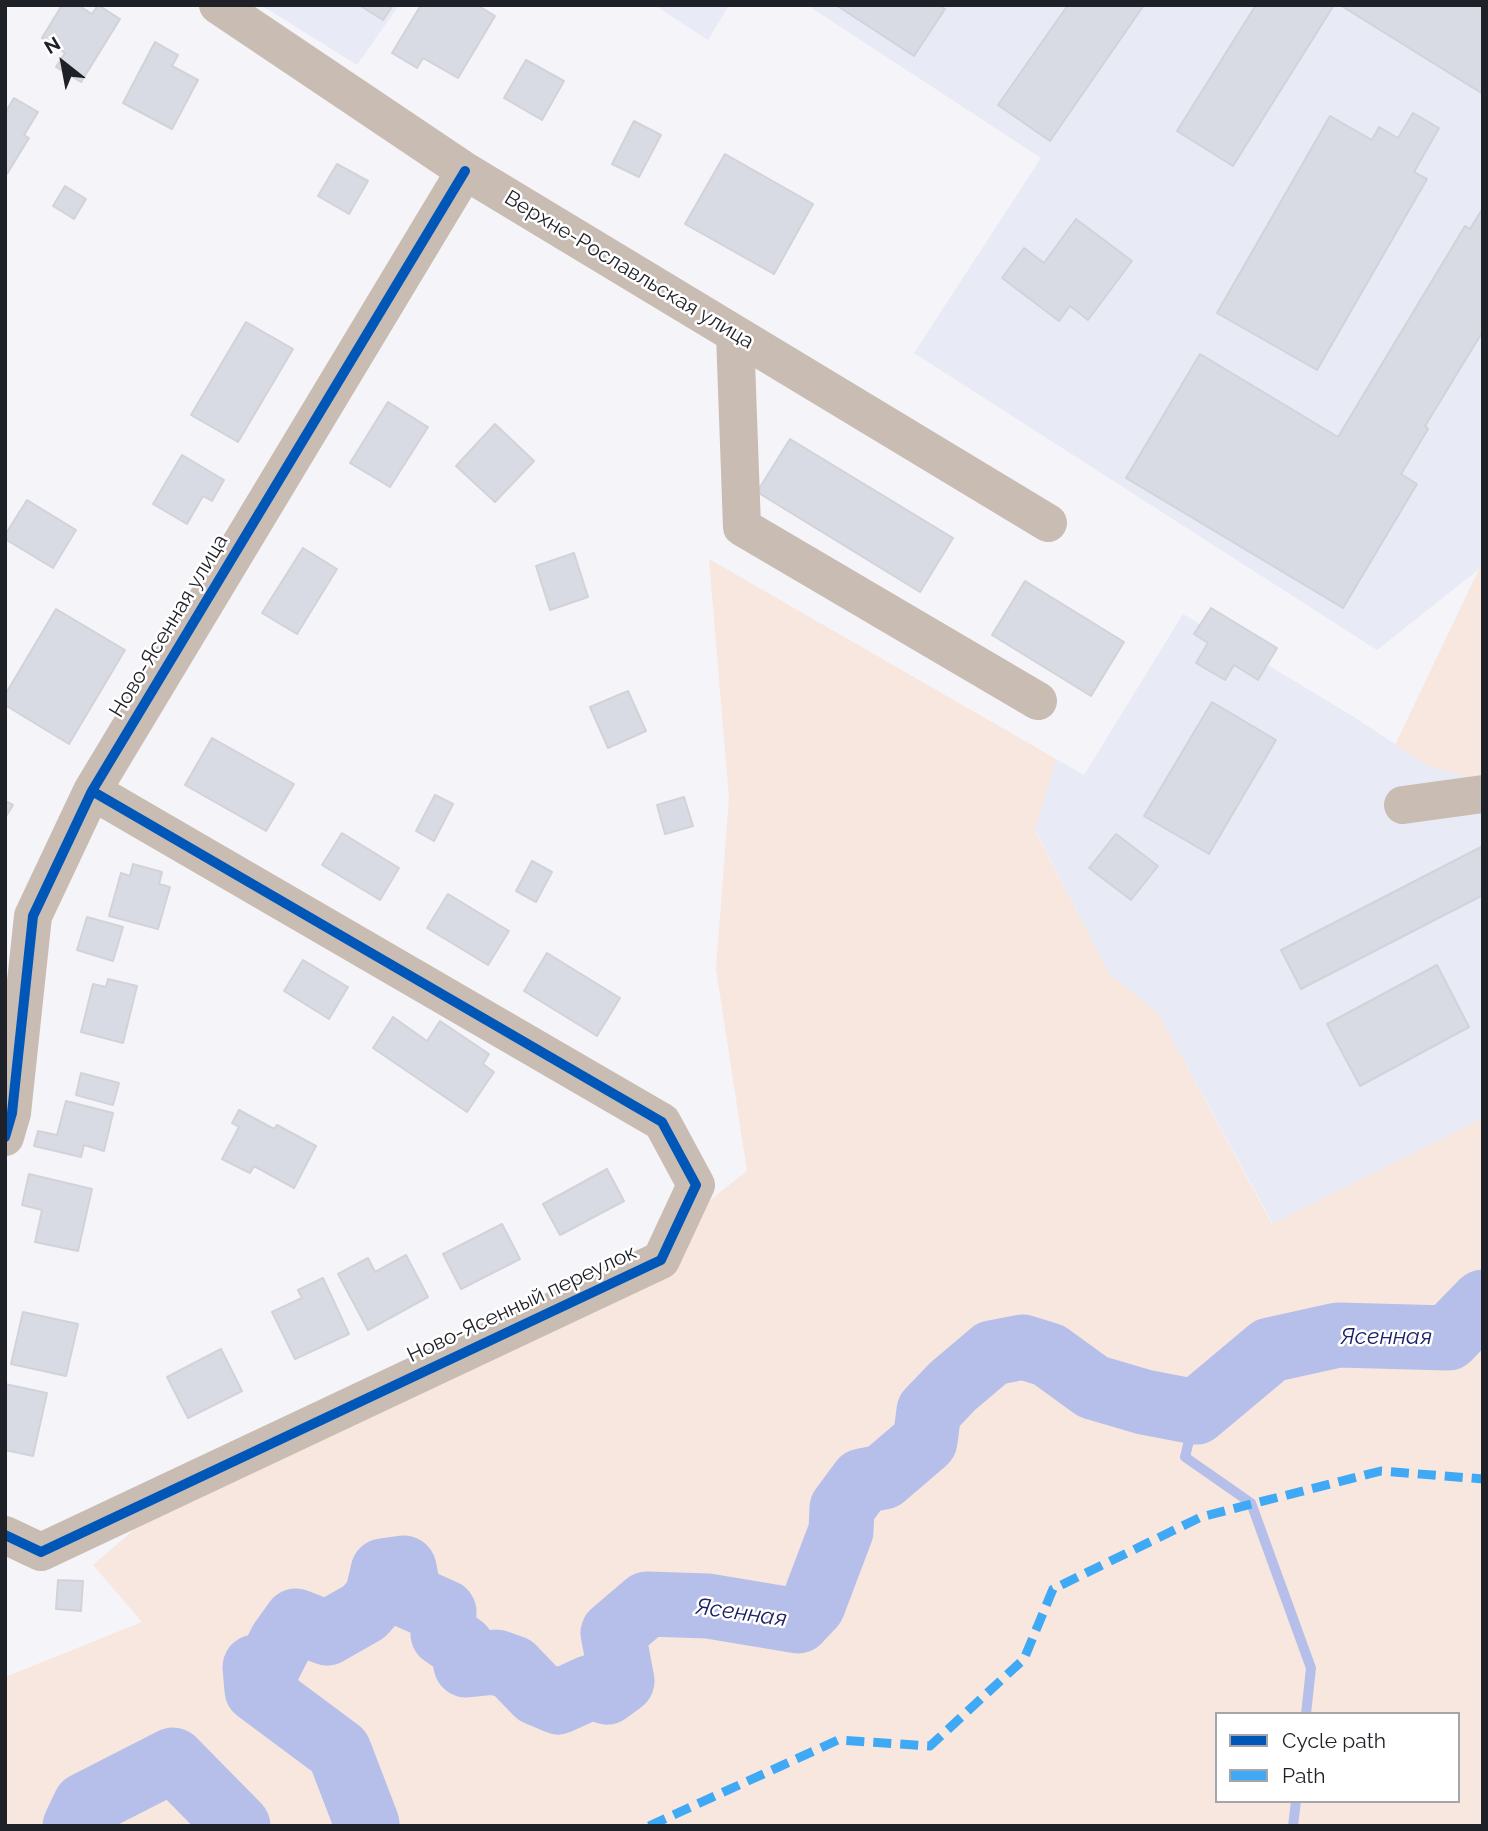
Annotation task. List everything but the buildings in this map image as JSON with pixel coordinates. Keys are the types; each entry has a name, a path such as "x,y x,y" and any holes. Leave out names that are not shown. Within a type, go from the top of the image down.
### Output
{"street":[{"name":"Верхне-Рославльская улица","path":"218,5 465,171 1048,523"},
{"name":"Ново-Ясенная улица","path":"5,1137 12,1113 33,916 92,791 465,171"},
{"path":"735,334 742,527 1038,701"},
{"name":"Ново-Ясенный переулок","path":"5,1535 41,1552 661,1260 696,1185 662,1122 92,791"},
{"path":"1403,805 1483,794"}],"shaded area":[{"path":"261,5 399,5 357,65"},
{"path":"654,5 729,5 708,40"},
{"path":"807,5 1483,5 1483,566 1377,650 914,353 1041,158"},
{"path":"709,559 1056,759 1035,830 1109,974 1158,1013 1272,1224 1483,1118 1483,1826 5,1826 5,1677 142,1622 93,1565 138,1526 583,1312 686,1219 747,1171 716,969 729,798"},
{"path":"1483,566 1483,778 1474,779 1428,766 1395,745 1479,569"},
{"path":"1183,614 1354,717 1428,766 1483,778 1483,1118 1273,1224 1158,1013 1109,974 1035,829 1056,759 1084,775"}],"waterway":[{"name":"Ясенная","path":"364,1826 367,1824 339,1751 257,1690 255,1667 268,1667 296,1621 327,1633 364,1612 377,1597 383,1571 404,1568 410,1597 444,1612 443,1634 462,1647 466,1665 496,1662 513,1668 537,1693 558,1702 591,1687 607,1692 622,1681 613,1633 647,1604 708,1606 798,1621 813,1605 841,1531 842,1508 862,1481 883,1477 925,1441 929,1411 953,1386 992,1353 1023,1347 1049,1355 1093,1387 1144,1402 1196,1412 1270,1350 1338,1335 1448,1338 1483,1302"},
{"path":"1196,1412 1185,1457 1251,1503 1311,1668 1306,1712"},
{"name":"Ясенная","path":"75,1826 85,1805 173,1760 238,1826"},
{"path":"1293,1826 1296,1803"}],"marked path":[{"path":"649,1826 838,1740 930,1746 1024,1659 1053,1589 1201,1517 1381,1471 1483,1479"}],"cycle path":[{"path":"5,1137 12,1113 33,916 92,791 465,171"},
{"path":"5,1535 41,1552 661,1260 696,1185 662,1122 92,791"}]}
